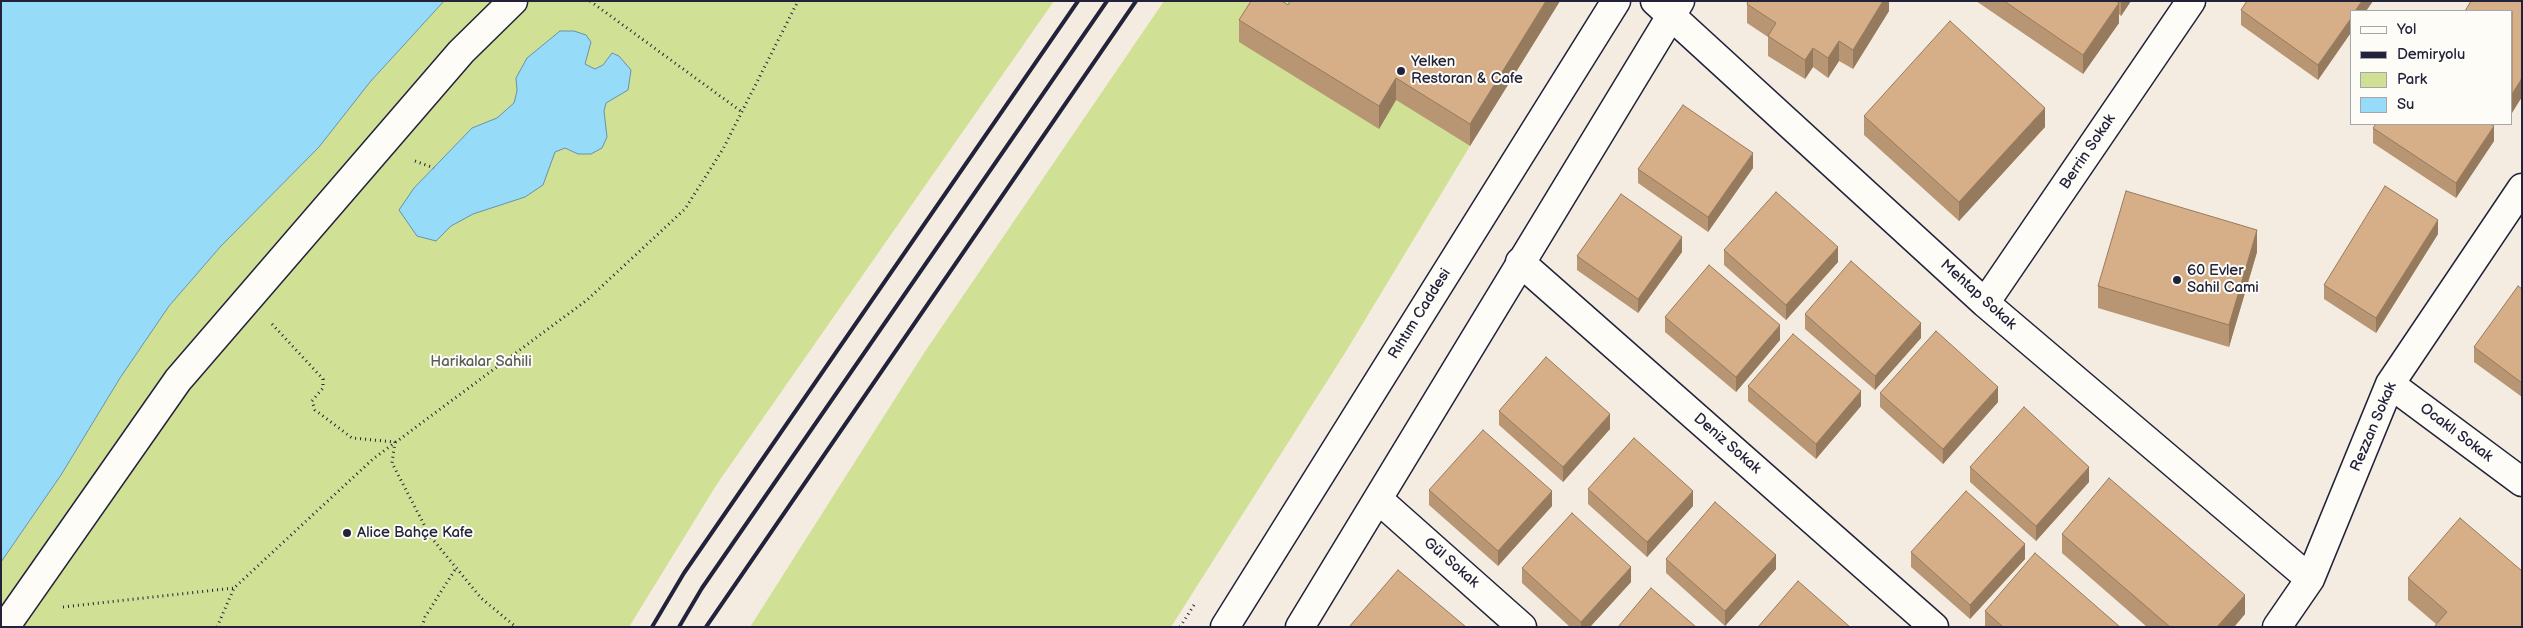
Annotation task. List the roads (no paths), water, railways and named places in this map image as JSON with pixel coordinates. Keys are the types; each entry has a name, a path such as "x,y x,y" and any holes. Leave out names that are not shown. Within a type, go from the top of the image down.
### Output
{"street":[{"path":"10,619 178,380 461,52 513,1"},
{"name":"Rıhtım Caddesi","path":"1225,627 1616,1"},
{"name":"Berrin Sokak","path":"1985,303 2191,1"},
{"path":"1300,627 1379,500 1669,6"},
{"name":"Mehtap Sokak","path":"1669,6 1985,303 2310,579"},
{"name":"Rezzan Sokak","path":"2277,627 2310,579 2390,384 2522,188"},
{"name":"Deniz Sokak","path":"1520,262 1934,627"},
{"name":"Ocaklı Sokak","path":"2390,384 2522,482"},
{"name":"Gül Sokak","path":"1379,500 1522,627"}],"water":[{"path":"1,1 444,1 370,82 319,147 221,246 169,306 120,378 61,475 1,562"},
{"path":"560,31 574,31 586,35 591,42 585,64 595,69 603,65 612,53 619,56 631,70 628,90 606,103 604,111 607,137 602,148 591,154 578,154 565,148 555,152 543,185 525,197 473,214 451,226 436,241 417,236 399,210 414,188 472,128 497,118 514,103 517,91 516,78 527,58"}],"railway":[{"path":"652,627 684,573 1078,1"},
{"path":"679,627 702,588 1107,1"},
{"path":"706,627 1136,1"}],"place":[{"name":"Yelken Restoran & Cafe","path":"1401,71"},
{"name":"60 Evler Sahil Cami","path":"2177,280"},
{"name":"Alice Bahçe Kafe","path":"347,533"}],"park label":[{"name":"Harikalar Sahili","path":"481,362"}]}
